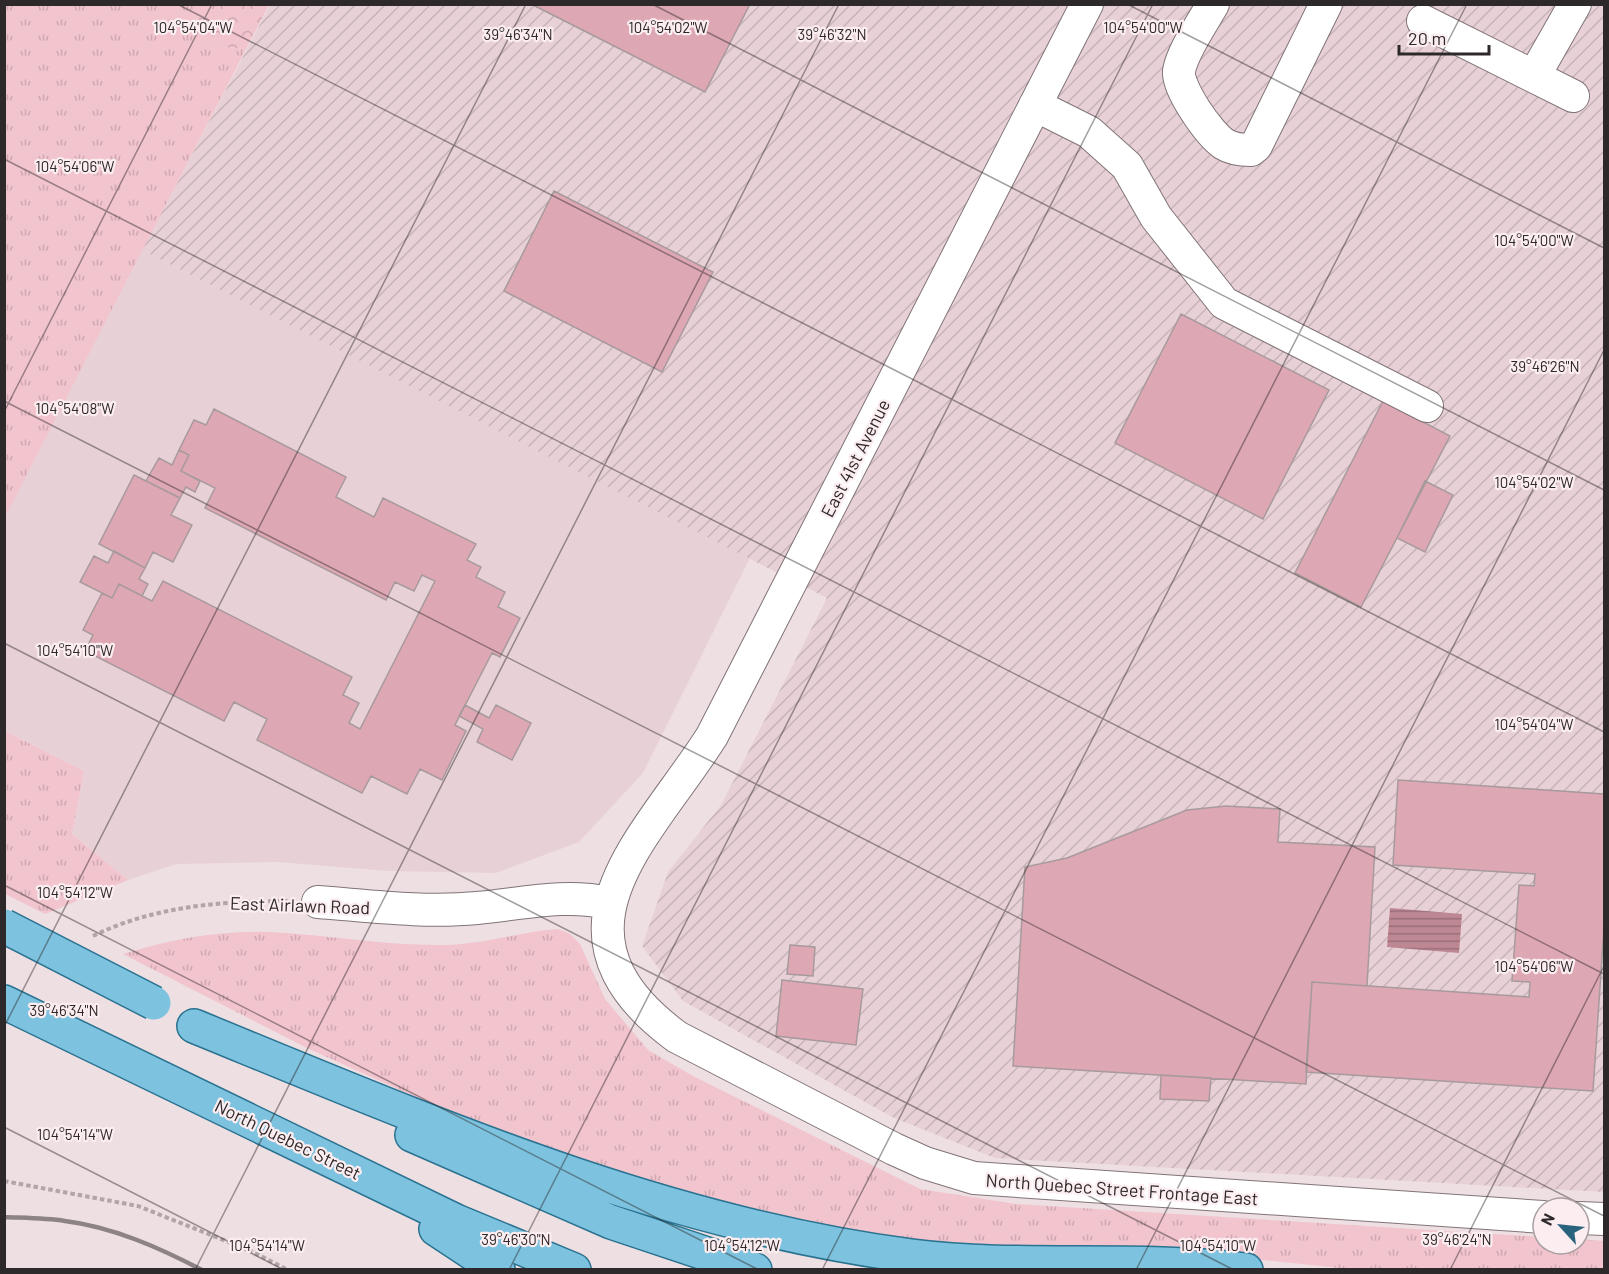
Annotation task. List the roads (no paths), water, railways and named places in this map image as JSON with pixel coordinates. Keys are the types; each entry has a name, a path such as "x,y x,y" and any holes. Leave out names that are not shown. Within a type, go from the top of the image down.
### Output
{"main road":[{"path":"4,926 194,1026 409,1133 611,1221 755,1269"},
{"name":"North Quebec Street","path":"4,1002 456,1221 574,1269"},
{"path":"194,1026 398,1110 545,1164 640,1196 748,1224 825,1241 914,1256 966,1261 1158,1264 1246,1269"},
{"path":"326,1157 498,1269"}],"street":[{"name":"East 41st Avenue","path":"609,903 620,872 643,833 712,736 1087,4"},
{"path":"1213,4 1181,63 1179,80 1212,134 1225,145 1237,150 1251,150 1256,146 1326,4"},
{"path":"1534,76 1575,4"},
{"path":"1424,21 1573,96"},
{"path":"1035,105 1089,132 1127,166 1156,218 1224,303 1427,406"},
{"name":"East Airlawn Road","path":"318,902 432,909 477,908 573,897 609,903"},
{"name":"North Quebec Street Frontage East","path":"609,903 608,933 616,965 632,996 652,1019 707,1055 894,1149 942,1169 987,1181 1531,1216"}],"railway":[{"path":"4,1217 57,1220 101,1228 153,1246 202,1270"}]}
